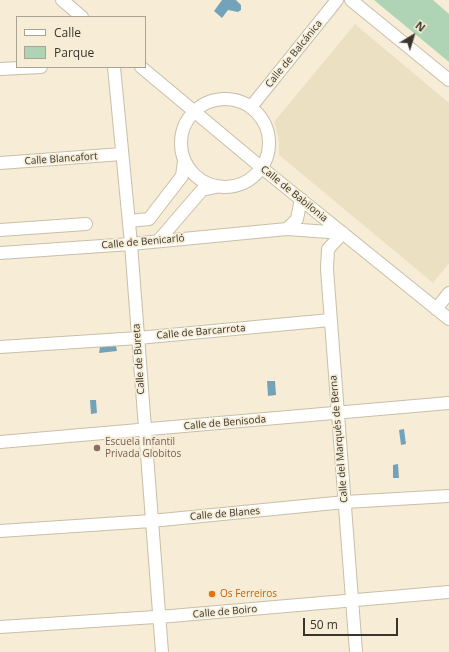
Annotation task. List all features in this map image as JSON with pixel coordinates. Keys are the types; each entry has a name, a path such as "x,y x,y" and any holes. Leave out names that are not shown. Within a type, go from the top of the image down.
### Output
{"street":[{"path":"62,0 81,16"},
{"name":"Calle de Balcánica","path":"251,107 337,0"},
{"path":"351,0 449,80"},
{"path":"0,69 20,68"},
{"name":"Calle de Bureta","path":"114,68 131,244 162,652"},
{"name":"Calle de Babilonia","path":"141,68 449,319"},
{"path":"159,240 202,190 216,187 229,188 242,184 253,178 262,168 268,156 269,142 267,129 261,117 251,107 237,100 221,98 206,102 193,111 185,122 181,134 180,148 184,161 191,173 203,182 216,187"},
{"name":"Calle Blancafort","path":"0,163 122,154"},
{"path":"129,221 149,219 182,176 184,161"},
{"path":"287,229 297,219 301,199"},
{"path":"0,230 86,224"},
{"name":"Calle de Benicarló","path":"0,253 131,244 159,240 287,229 343,233"},
{"name":"Calle del Marqués de Berna","path":"343,233 328,249 327,269 356,652"},
{"path":"436,308 449,293"},
{"name":"Calle de Barcarrota","path":"0,347 138,338 330,320"},
{"name":"Calle de Benisoda","path":"0,442 449,403"},
{"name":"Calle de Blanes","path":"0,532 151,521 345,502 449,496"},
{"name":"Calle de Boiro","path":"0,627 159,617 449,592"}],"shaded area":[{"path":"355,24 449,103 449,263 433,283 279,155 279,139 274,122"}],"green space":[{"path":"374,0 433,0 449,14 449,62"}],"water":[{"path":"222,0 236,0 241,5 241,10 238,12 228,10 222,18 214,11"},
{"path":"116,346 117,351 99,353 100,347"},
{"path":"267,381 275,381 276,395 268,396"},
{"path":"90,400 96,400 97,413 91,414"},
{"path":"404,429 406,444 401,445 399,430"},
{"path":"398,464 399,478 393,478 393,465"}],"place":[{"name":"Escuela Infantil Privada Globitos","path":"97,448"},
{"name":"Os Ferreiros","path":"212,594"}]}
